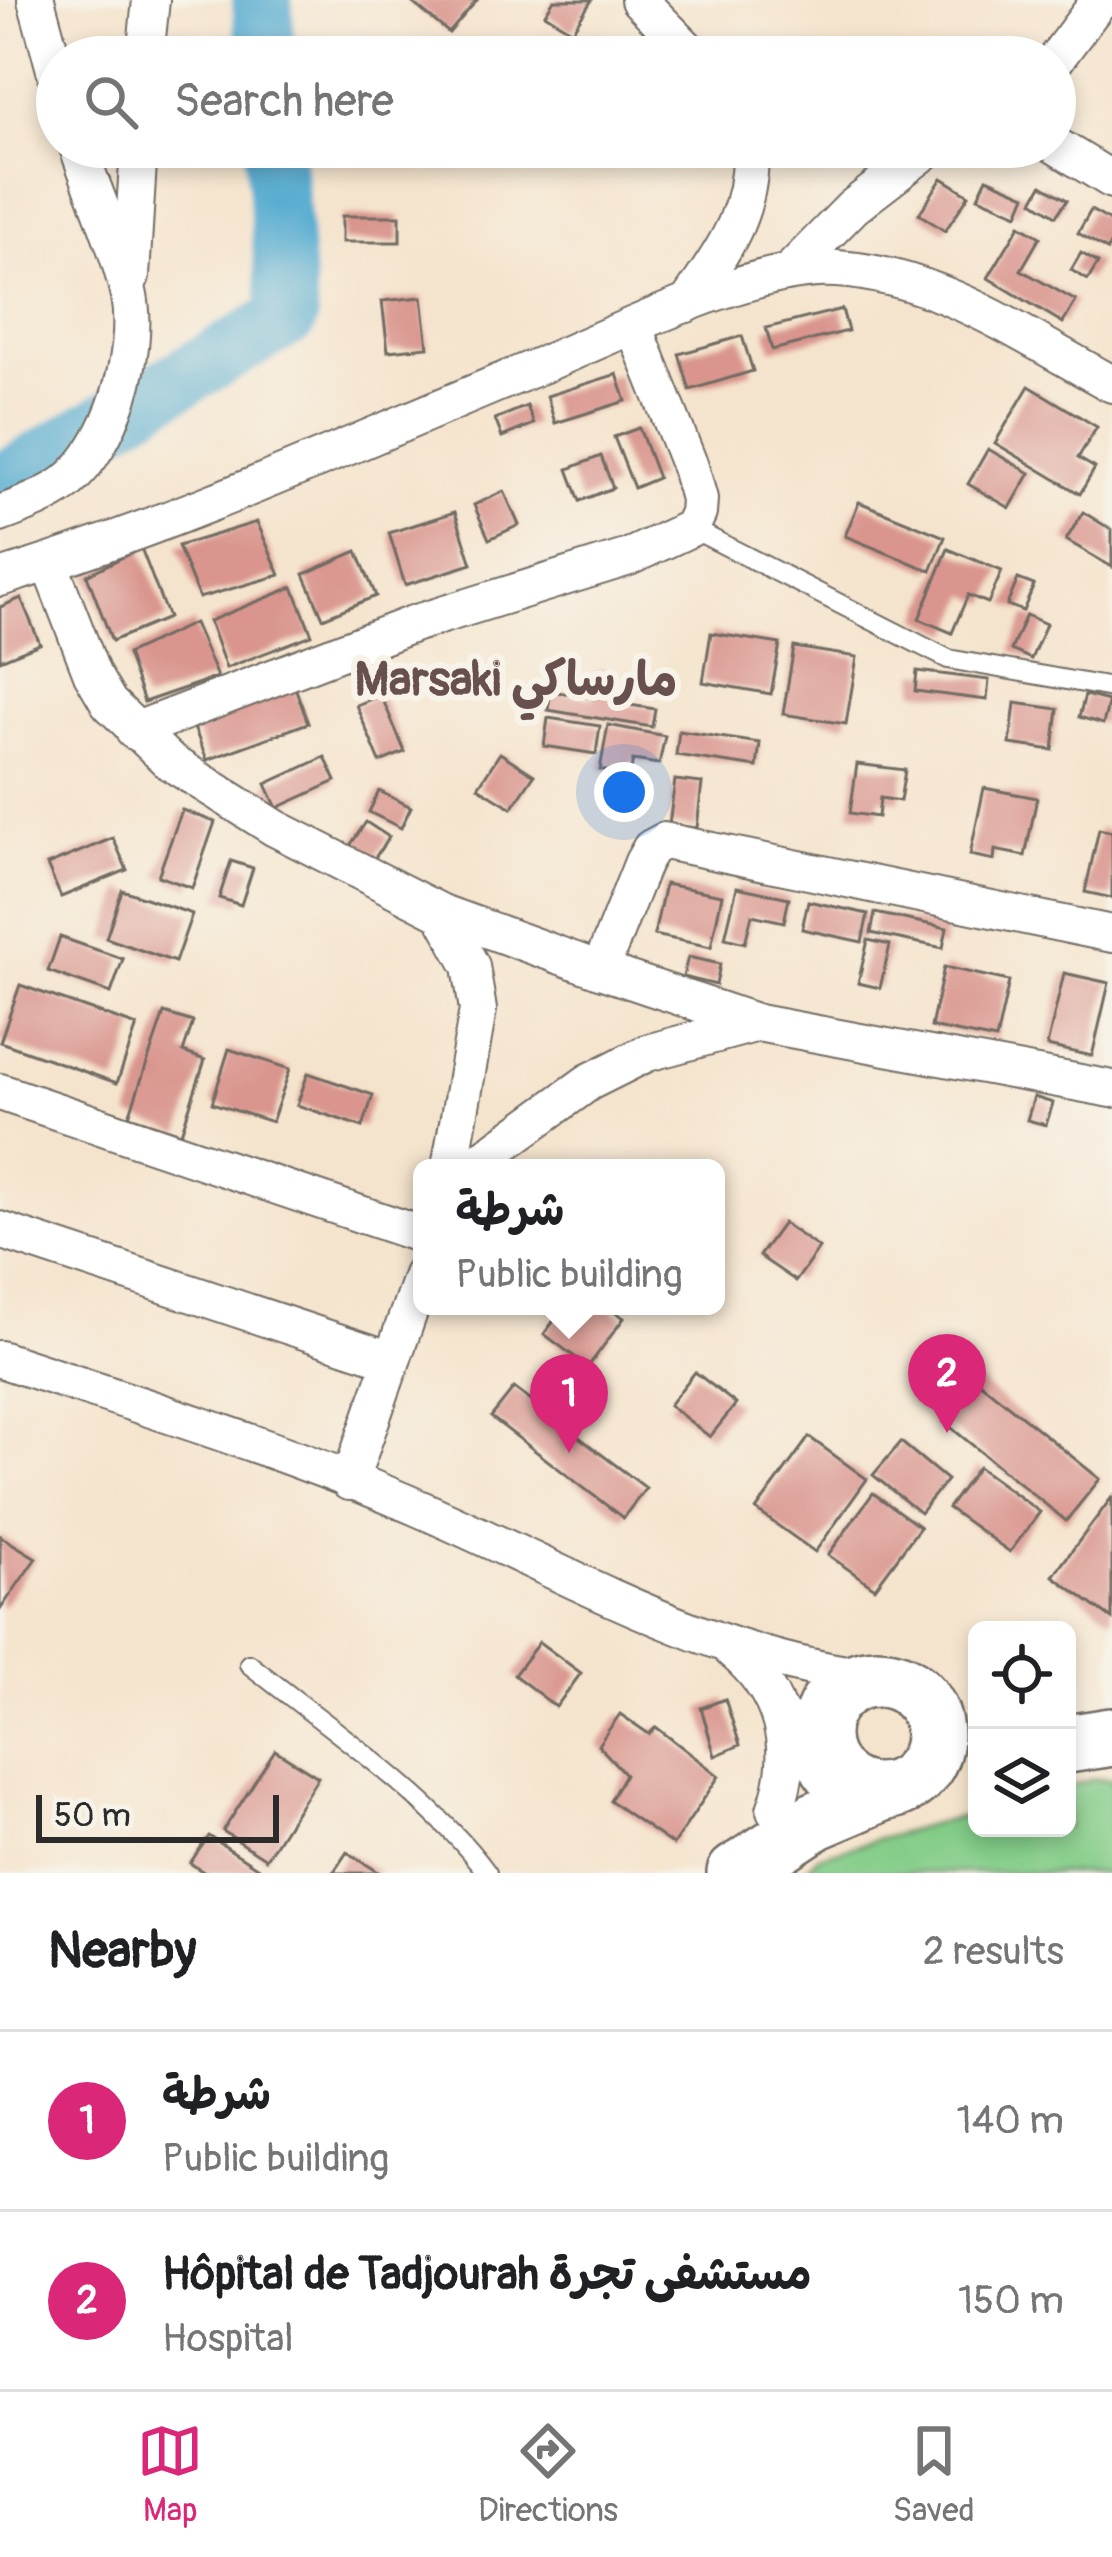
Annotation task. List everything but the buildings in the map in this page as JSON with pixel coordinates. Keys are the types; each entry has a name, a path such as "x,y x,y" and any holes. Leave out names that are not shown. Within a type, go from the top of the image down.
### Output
{"main road":[{"path":"734,1873 775,1810 807,1732 850,1685 884,1680 968,1697"},
{"path":"807,1732 836,1775 850,1785 891,1790 926,1766 934,1732 922,1700 884,1680"},
{"path":"1076,1710 1112,1714"},
{"path":"1076,1743 1112,1737"},
{"path":"734,1873 815,1821 968,1766"}],"street":[{"path":"36,0 46,36"},
{"path":"147,36 151,0"},
{"path":"639,0 674,36"},
{"path":"1073,36 1100,0"},
{"path":"1076,159 1112,180"},
{"path":"85,168 129,297"},
{"path":"0,514 66,483 98,446 118,404 129,343 138,168"},
{"path":"687,304 743,214 751,168"},
{"path":"791,270 853,207 904,168"},
{"path":"0,578 190,511 687,304 791,270 855,272 946,294 1112,384"},
{"path":"134,731 412,624 629,557 691,528 699,499 690,467 634,326"},
{"path":"49,563 92,674 134,731 170,762 275,828 442,913 758,1023 1112,1089"},
{"path":"600,970 643,862 651,848 664,841 1112,934"},
{"path":"442,913 471,966 478,1010 451,1159"},
{"path":"482,1159 589,1082 647,1053 758,1023"},
{"path":"0,1092 413,1232"},
{"path":"0,1230 392,1360"},
{"path":"349,1482 413,1300"},
{"path":"0,1359 240,1439 420,1509 729,1648 801,1668 884,1680"},
{"path":"729,1648 807,1732"}],"lane":[{"path":"691,528 948,659 1112,688"},
{"path":"249,1664 401,1787 467,1846 488,1873"}],"green space":[{"path":"1112,1780 1112,1873 803,1873 818,1856 968,1814 968,1837 1076,1837 1076,1784"}],"waterway":[{"path":"262,0 265,36"},
{"path":"0,484 288,317 276,168"}],"place":[{"name":"Hôpital de Tadjourah مستشفى تجرة","path":"947,1433"},
{"name":"شرطة","path":"569,1453"}],"district":[{"name":"Marsaki مارساكي","path":"516,680"}]}
